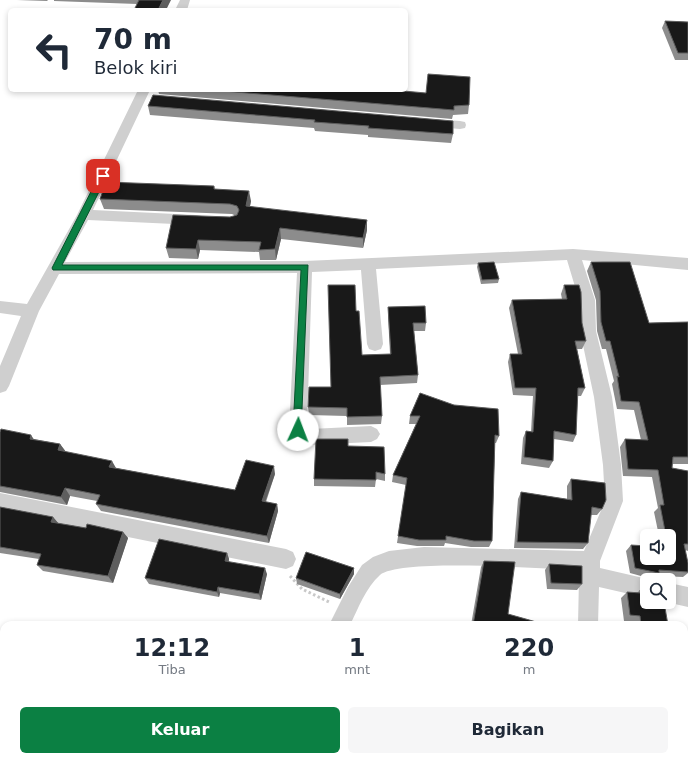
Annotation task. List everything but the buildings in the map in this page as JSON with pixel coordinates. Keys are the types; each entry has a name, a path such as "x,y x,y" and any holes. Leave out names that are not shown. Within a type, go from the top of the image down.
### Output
{"street":[{"path":"1,381 31,311 84,215 143,94 157,99"},
{"path":"420,122 460,125"},
{"path":"84,215 209,220"},
{"path":"56,268 305,267 573,254 688,264"},
{"path":"573,254 587,300 588,331 600,383 612,465 614,501 589,568 588,621"},
{"path":"368,264 375,344"},
{"path":"305,267 298,430 308,437 370,434"},
{"path":"0,307 31,311"},
{"path":"0,502 286,559"},
{"path":"343,617 372,568 383,562 400,557 488,556 589,568 640,586"},
{"path":"676,594 688,597"}],"path":[{"path":"286,559 287,572 292,582 322,600 343,617"}],"route":[{"path":"103,176 56,268 305,267 298,430"}]}
